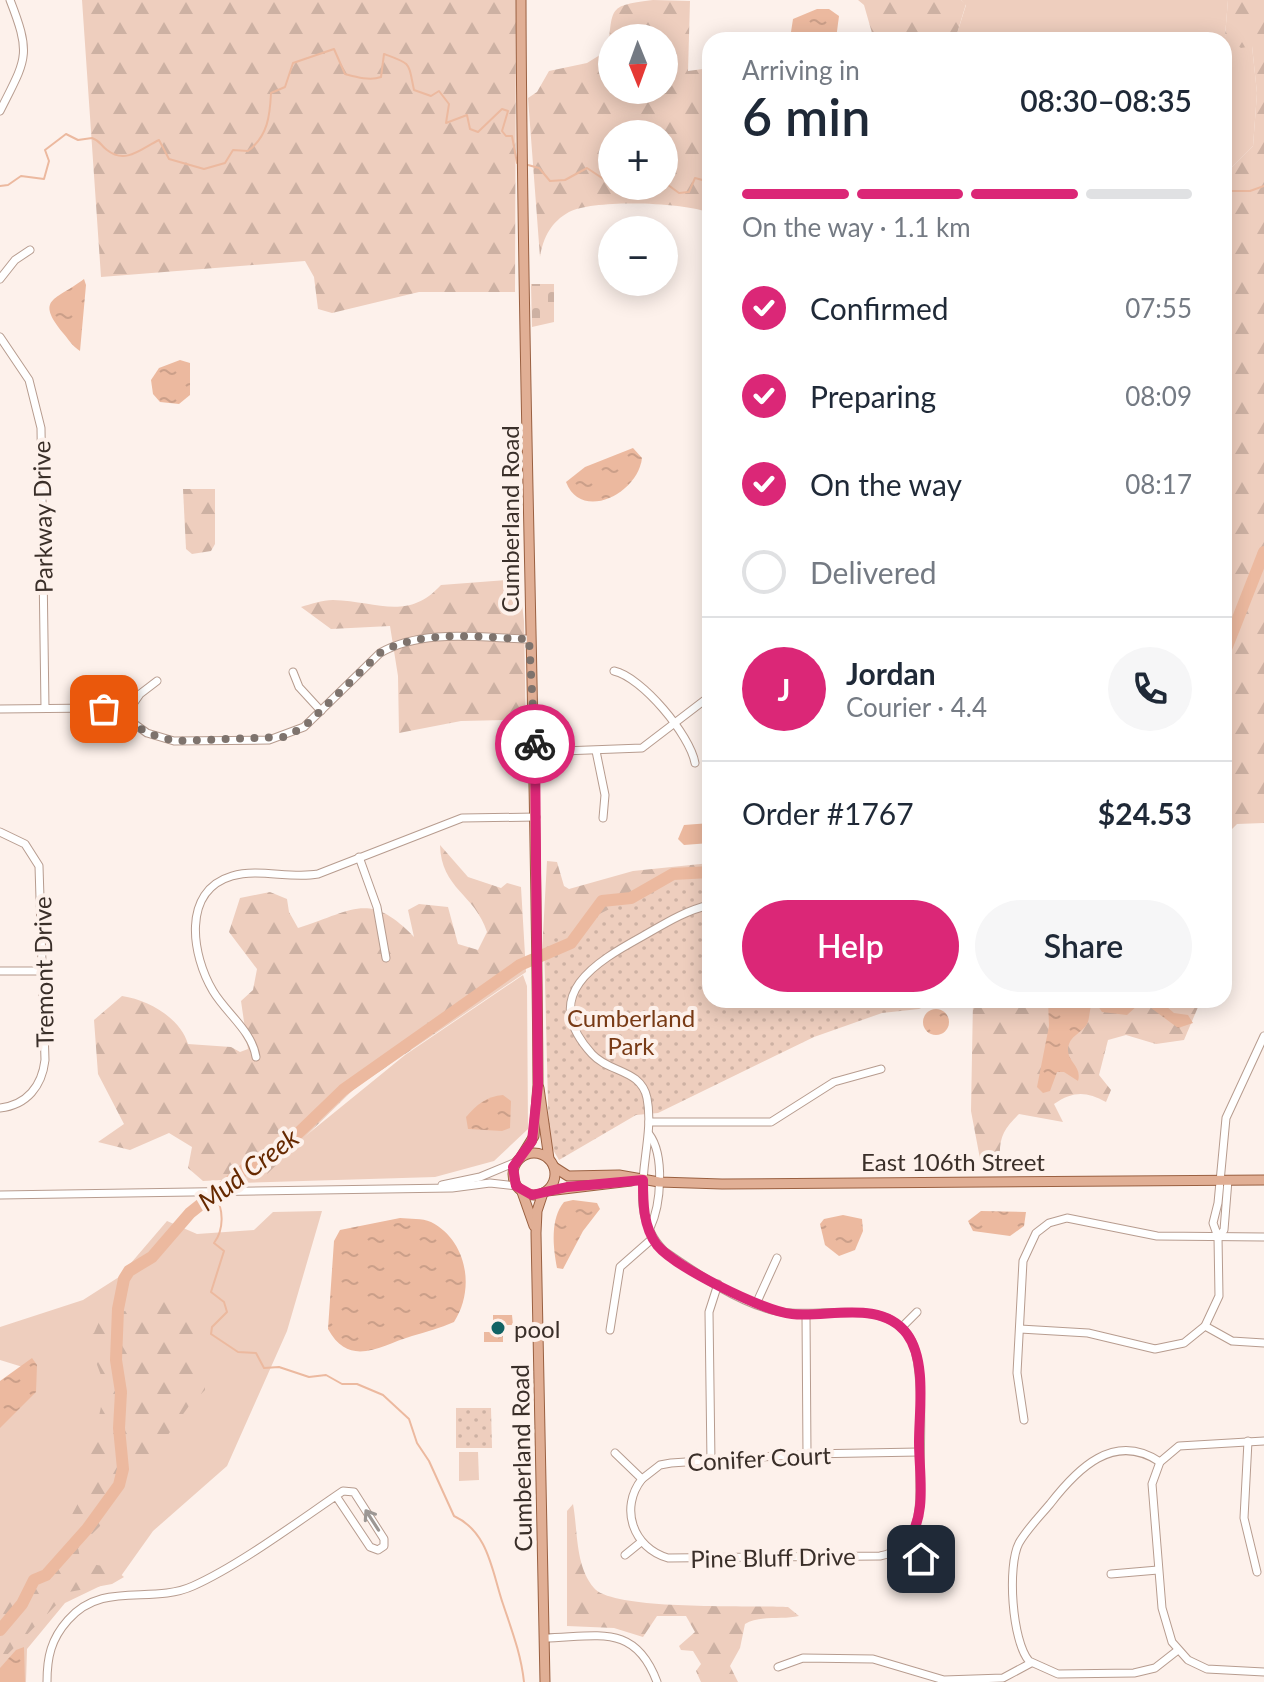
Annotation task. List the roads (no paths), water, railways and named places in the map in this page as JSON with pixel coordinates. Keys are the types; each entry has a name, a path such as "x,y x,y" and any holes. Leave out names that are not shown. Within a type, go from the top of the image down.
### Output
{"main road":[{"name":"Cumberland Road","path":"518,1160 534,1136 538,1085 536,752 529,639 521,0"},
{"name":"Cumberland Road","path":"538,1085 551,1163"},
{"path":"538,1153 551,1163 554,1181 544,1192 532,1195 519,1189 512,1173 518,1160 538,1153"},
{"name":"East 106th Street","path":"551,1163 568,1176 619,1175 659,1182 1264,1180"},
{"name":"East 106th Street","path":"544,1192 643,1180"},
{"name":"Cumberland Road","path":"519,1189 536,1233"},
{"name":"Cumberland Road","path":"544,1192 537,1211 536,1233 545,1682"}],"street":[{"path":"0,111 22,68 25,53 23,33 10,0"},
{"path":"0,279 15,260 30,250"},
{"name":"Parkway Drive","path":"0,337 29,380 41,428 45,708"},
{"path":"0,709 96,708 124,717 147,733 174,741 269,740 294,733 380,653 395,645 421,638 529,639"},
{"path":"614,671 633,678 689,743 695,763"},
{"path":"293,672 299,687 321,711"},
{"path":"124,717 140,694 157,681"},
{"path":"536,752 642,748 702,702"},
{"path":"596,751 605,795 603,818"},
{"path":"256,1057 252,1042 219,1000 204,971 195,932 201,900 215,884 233,876 306,876 462,818 536,817"},
{"name":"Tremont Drive","path":"0,832 25,844 39,866 43,971 43,1074 29,1096 0,1108"},
{"path":"359,857 377,907 386,958"},
{"path":"702,908 683,914 598,961 578,980 573,992 573,1020 582,1042 596,1058 640,1083 647,1097 649,1134 644,1149 644,1213 653,1238 664,1251 718,1284 772,1311 806,1315 868,1313 887,1318 902,1327 912,1341 917,1360 919,1519 906,1543 921,1559"},
{"path":"0,971 43,971"},
{"path":"1020,1329 1088,1333 1155,1349 1184,1343 1205,1326 1219,1296 1218,1237 1213,1223 1224,1180 1226,1118 1264,1036"},
{"path":"649,1122 771,1122 834,1082 881,1069"},
{"path":"649,1134 655,1142 659,1182 650,1228"},
{"path":"432,1187 480,1177 518,1160"},
{"path":"0,1195 432,1187 490,1183 519,1189"},
{"path":"1024,1420 1018,1388 1025,1252 1036,1233 1049,1223 1075,1218 1157,1236 1264,1237"},
{"path":"610,1330 620,1267 653,1238"},
{"path":"756,1304 777,1258"},
{"path":"711,1462 709,1312 718,1284"},
{"path":"902,1327 917,1312"},
{"path":"806,1315 807,1454"},
{"path":"1205,1326 1232,1341 1264,1343"},
{"path":"1248,1441 1244,1518 1257,1572"},
{"path":"1264,1441 1188,1443 1171,1451 1160,1462 1152,1484 1163,1621 1178,1650 1207,1669 1264,1672"},
{"path":"1160,1462 1150,1455 1126,1450 1090,1460 1072,1476 1019,1543 1014,1556 1015,1631 1019,1646 1031,1663 1058,1674 1134,1673 1155,1668 1178,1650"},
{"name":"Conifer Court","path":"642,1479 660,1465 807,1454 919,1452"},
{"path":"615,1453 642,1479 633,1493 630,1510 633,1528 641,1542 625,1555"},
{"path":"47,1682 53,1641 70,1617 88,1603 104,1596 190,1588 336,1496 350,1489 384,1539 384,1546 378,1550 370,1547 336,1496"},
{"name":"Pine Bluff Drive","path":"641,1542 657,1554 682,1559 875,1556 890,1553 906,1543"},
{"path":"1111,1574 1158,1570"},
{"path":"544,1638 617,1637 629,1641 647,1656 657,1682"},
{"path":"778,1667 803,1658 863,1658 915,1678 944,1680 1003,1678 1031,1663"}],"water":[{"path":"817,9 829,9 839,16 837,32 791,32 793,19"},
{"path":"84,279 80,351 55,322 50,306 57,297"},
{"path":"180,360 190,363 190,395 179,404 160,402 153,394 151,380 159,368"},
{"path":"633,448 642,458 631,483 620,492 596,501 584,500 573,494 566,482 585,467"},
{"path":"702,824 702,844 684,845 678,839 684,825"},
{"path":"1048,1008 1091,1008 1087,1024 1072,1039 1068,1051 1078,1072 1078,1081 1064,1072 1057,1072 1050,1091 1043,1093 1037,1087 1049,1026"},
{"path":"1099,1008 1135,1008 1127,1015 1102,1012"},
{"path":"1151,1008 1168,1008 1174,1013 1188,1015 1193,1023 1178,1028"},
{"path":"936,1009 945,1013 949,1022 945,1031 936,1035 927,1031 923,1022 927,1013"},
{"path":"503,1095 511,1101 510,1128 502,1131 468,1129 466,1117 474,1109 487,1099"},
{"path":"564,1202 597,1203 600,1209 583,1231 563,1269 557,1268 554,1242 556,1217"},
{"path":"981,1211 1026,1212 1024,1226 1010,1236 973,1231 968,1221"},
{"path":"843,1215 862,1219 863,1231 855,1250 839,1256 825,1245 820,1224 824,1219"},
{"path":"400,1218 431,1222 453,1241 460,1254 466,1281 461,1309 454,1322 438,1328 367,1351 346,1348 328,1329 334,1241 340,1230"},
{"name":"pool","path":"493,1315 512,1315 513,1325 503,1325 503,1342 484,1342 484,1332 493,1332"},
{"path":"32,1358 37,1365 36,1392 0,1428 0,1381"},
{"path":"24,1647 25,1682 0,1682 0,1668 16,1650"}],"waterway":[{"path":"0,186 8,185 21,176 44,179 49,161 45,150 66,134 78,140 95,139 107,150 121,156 134,154 159,140 169,159 204,169 225,163 233,150 248,151 260,139 269,117 271,93 285,87 293,63 334,49 345,74 358,77 381,77 384,54 404,62 414,90 431,96 439,91 449,104 446,123 467,115 470,129 478,132 502,109 508,111 502,131 506,136 512,136 517,163"},
{"path":"528,165 539,168 550,181 565,180 587,168 598,175"},
{"path":"678,192 689,192 695,178 702,180"},
{"path":"1232,191 1250,191 1264,186"},
{"name":"Mud Creek","path":"1232,634 1264,552"},
{"name":"Mud Creek","path":"0,1630 22,1604 34,1580 46,1575 87,1529 119,1485 123,1469 119,1428 121,1392 116,1360 118,1309 124,1279 129,1271 152,1257 190,1213 244,1170 286,1145 343,1090 520,965 571,943 602,901 631,898 673,874 702,872"},
{"path":"215,1196 222,1220 214,1243 224,1251 211,1292 224,1302 227,1312 212,1327 211,1334 238,1352 256,1353 264,1368 279,1367 309,1377 326,1375 342,1384 357,1384 383,1395 409,1419 417,1443 429,1461 454,1516 475,1532 488,1554 516,1643 524,1682"}],"place":[{"name":"pool","path":"498,1328"}],"park label":[{"name":"Cumberland Park","path":"631,1031"}]}
